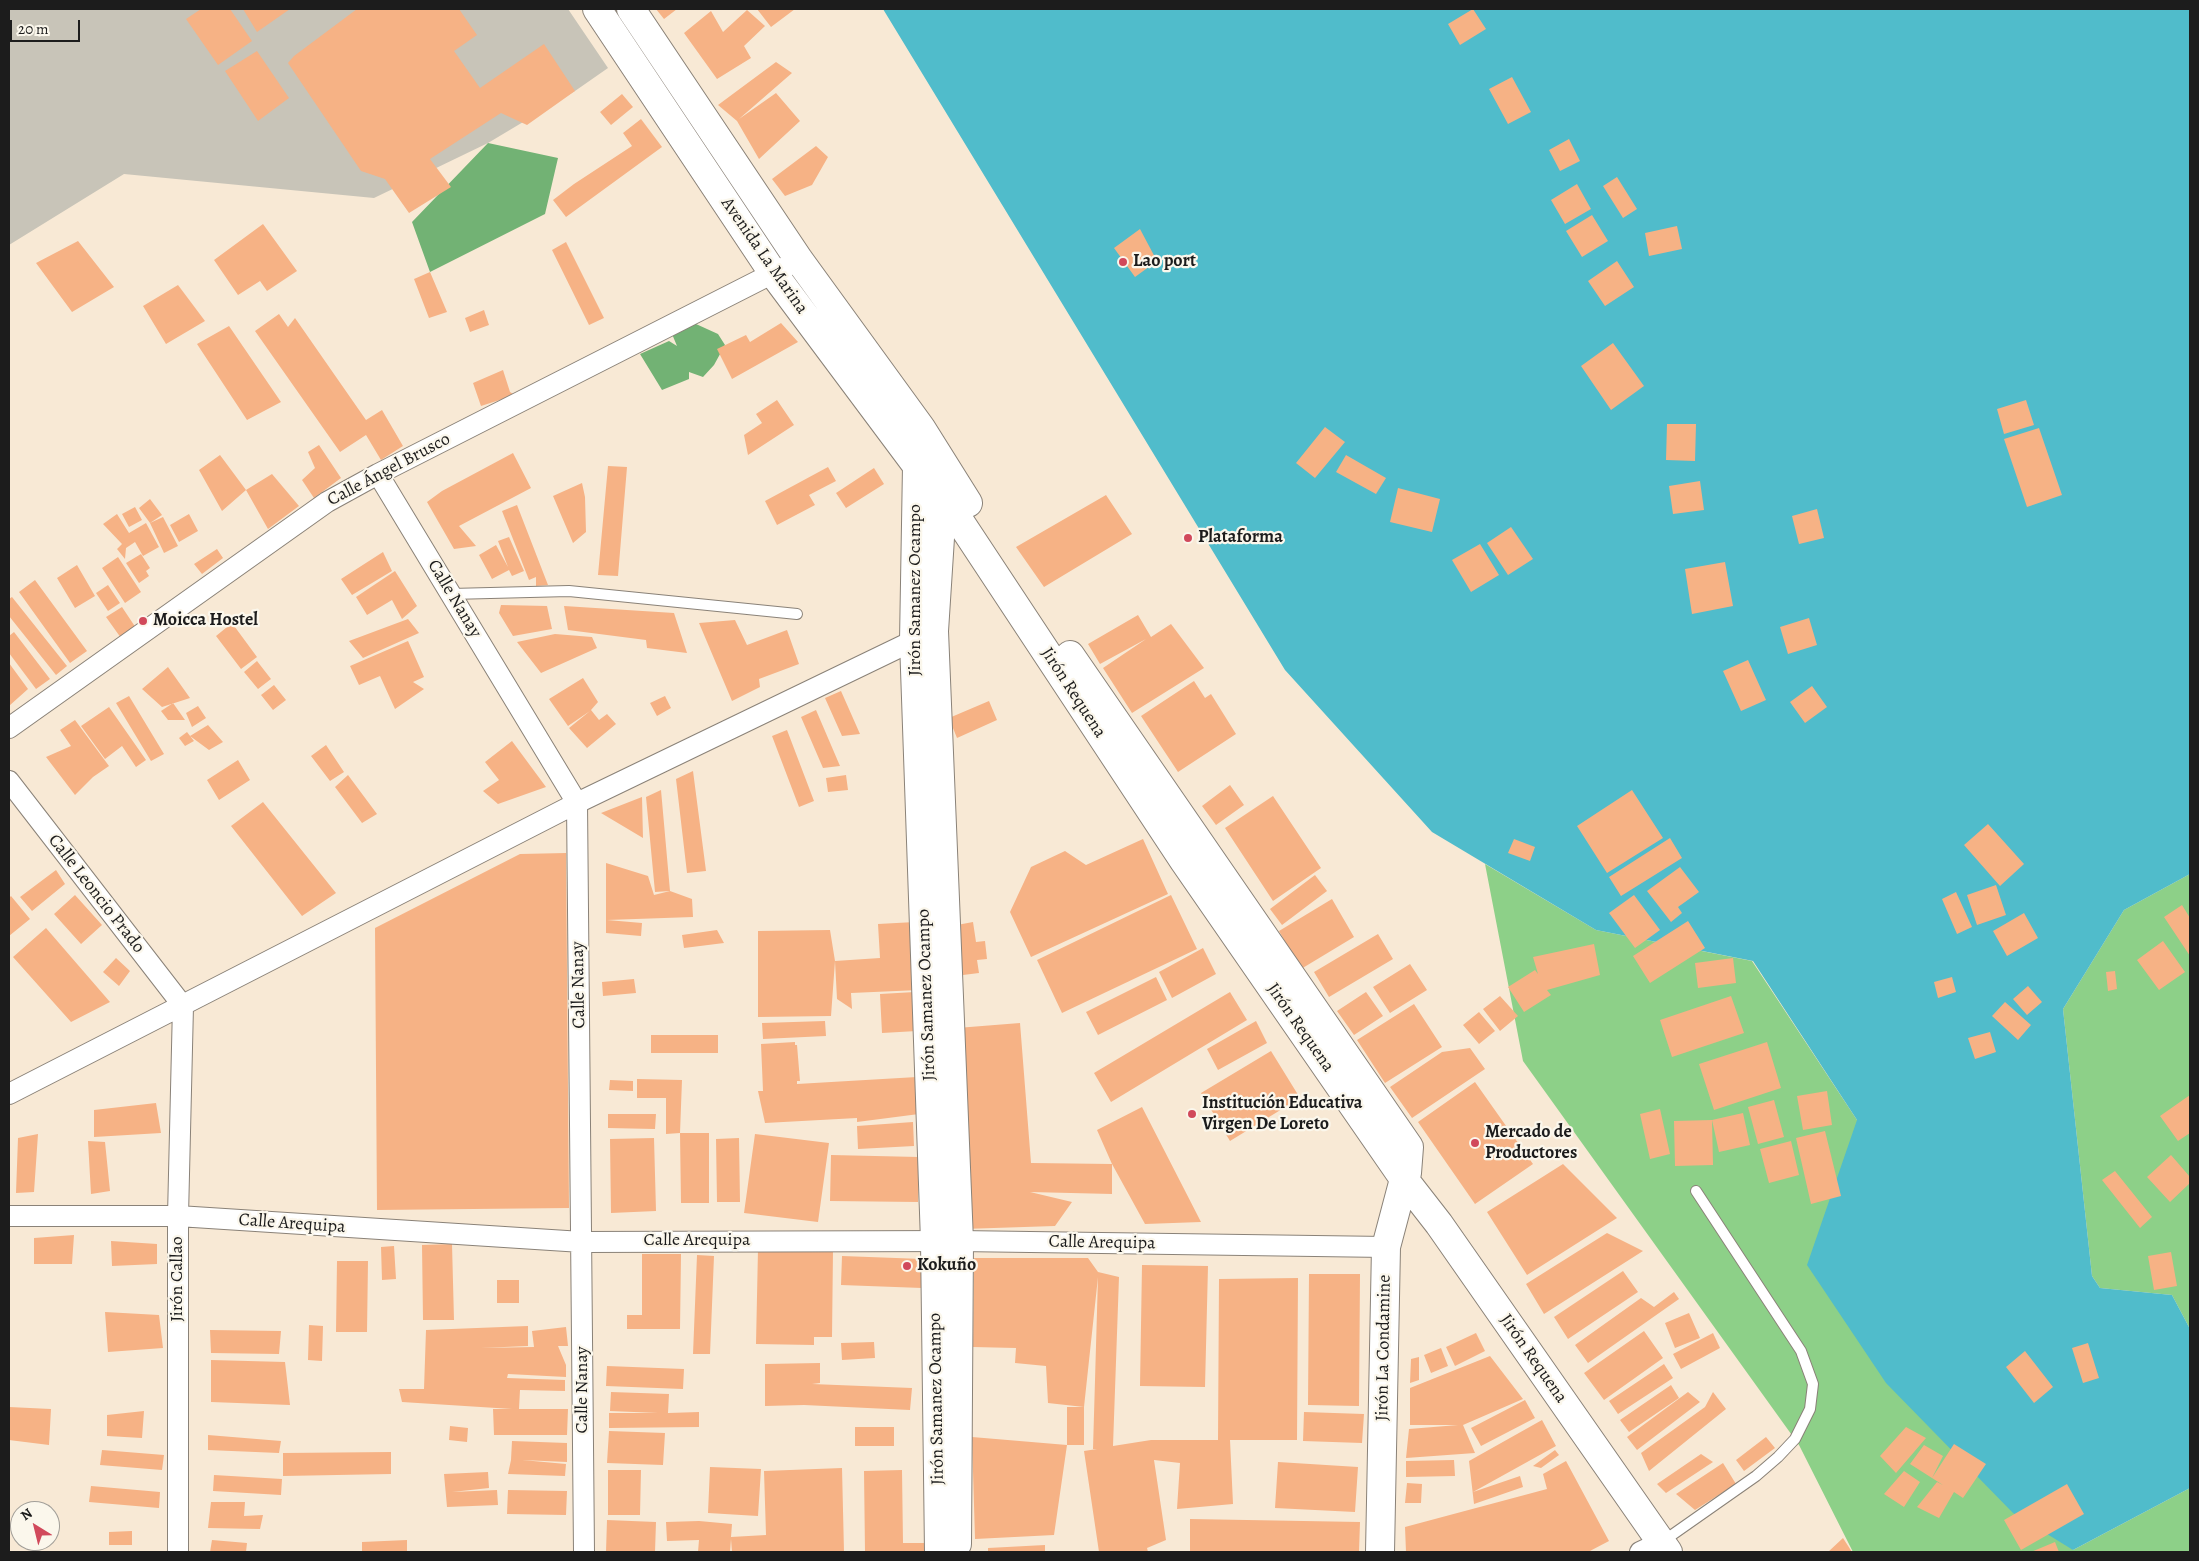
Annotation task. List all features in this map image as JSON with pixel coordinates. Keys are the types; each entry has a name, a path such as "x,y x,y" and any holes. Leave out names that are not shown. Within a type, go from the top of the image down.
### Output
{"main road":[{"name":"Avenida La Marina","path":"597,9 773,273 917,466 943,496"},
{"name":"Avenida La Marina","path":"630,9 799,260 927,439 944,466"},
{"name":"Jirón Samanez Ocampo","path":"927,439 917,466 957,1552"},
{"name":"Jirón Samanez Ocampo","path":"924,636 943,496 944,466"},
{"name":"Jirón Requena","path":"944,466 1404,1179 1439,1224 1657,1549"},
{"name":"Jirón Requena","path":"943,496 1193,854 1409,1147"},
{"name":"Jirón La Condamine","path":"1380,1552 1386,1247 1407,1173 1409,1147"},
{"name":"Jirón Samanez Ocampo","path":"939,1552 947,1241"}],"street":[{"name":"Calle Ángel Brusco","path":"9,728 327,502 378,474 799,260"},
{"name":"Calle Nanay","path":"378,474 577,803 584,1552"},
{"path":"9,1094 577,803 924,636"},
{"name":"Calle Leoncio Prado","path":"9,781 183,1006"},
{"name":"Jirón Callao","path":"178,1552 178,1216 183,1006"},
{"name":"Calle Arequipa","path":"9,1216 178,1216 582,1242 947,1241 1386,1247"}],"lane":[{"path":"451,594 569,591 797,614"},
{"path":"1657,1549 1756,1476 1778,1457 1795,1438 1810,1409 1813,1384 1801,1351 1696,1191"}],"shaded area":[{"path":"9,9 568,9 608,68 575,91 488,143 374,198 124,174 9,245"}],"green space":[{"path":"488,143 558,158 545,214 430,272 412,222"},
{"path":"683,324 696,324 718,334 725,345 714,365 703,377 689,372 689,379 662,390 640,354 669,341 677,346 672,334"},
{"path":"1485,864 1596,930 1752,961 1857,1120 2073,1550 2190,1488 2190,1552 1853,1552 1799,1445 1523,1061"},
{"path":"2190,874 2190,1329 2172,1295 2100,1288 2092,1276 2063,1009 2124,910"}],"water":[{"path":"883,9 2190,9 2190,874 2124,910 2063,1009 2092,1276 2100,1288 2172,1295 2190,1329 2190,1488 2073,1550 2013,1513 1886,1383 1807,1265 1857,1120 1753,961 1596,930 1432,832 1285,670"}],"building":[{"path":"201,9 230,9 252,41 218,65 186,19"},
{"path":"243,9 290,9 257,32"},
{"path":"357,9 459,9 477,35 454,51 480,88 544,44 575,91 527,125 501,113 430,159 451,187 409,213 385,179 361,171 288,63 294,56"},
{"path":"656,9 677,9 664,19"},
{"path":"757,9 795,9 771,27"},
{"path":"1473,9 1486,29 1460,45 1448,24"},
{"path":"747,10 765,26 744,46 751,58 717,79 684,33 711,11 723,32"},
{"path":"257,51 289,98 258,121 225,71"},
{"path":"776,62 792,73 739,119 776,93 800,121 759,159 737,121 718,105"},
{"path":"1512,77 1531,112 1508,124 1489,89"},
{"path":"622,94 633,107 611,125 600,112"},
{"path":"641,119 662,147 566,217 553,200 632,146 623,133"},
{"path":"1569,139 1580,161 1560,171 1549,150"},
{"path":"816,146 828,157 812,185 785,196 772,179"},
{"path":"1617,177 1637,209 1623,218 1603,186"},
{"path":"1577,184 1591,209 1565,224 1551,200"},
{"path":"1592,215 1608,241 1582,257 1566,231"},
{"path":"263,224 297,271 267,291 260,281 238,295 214,260"},
{"path":"1677,226 1682,249 1649,256 1645,233"},
{"path":"1140,229 1157,261 1135,277 1114,248"},
{"path":"78,241 114,287 72,312 36,263"},
{"path":"566,242 604,318 589,325 552,250"},
{"path":"1617,261 1634,287 1605,306 1588,281"},
{"path":"430,272 447,312 429,318 414,279"},
{"path":"178,285 205,321 166,344 143,306"},
{"path":"484,310 489,325 470,332 465,318"},
{"path":"279,314 288,327 295,318 366,420 382,410 403,446 381,460 366,435 340,452 255,331"},
{"path":"781,323 798,342 732,379 717,349 746,335 750,342"},
{"path":"229,326 281,402 247,420 197,344"},
{"path":"1613,343 1644,386 1611,410 1581,366"},
{"path":"503,370 510,392 515,395 481,406 473,383"},
{"path":"777,400 794,425 748,455 744,435 762,423 756,414"},
{"path":"2026,400 2034,425 2004,434 1997,409"},
{"path":"1667,424 1696,424 1695,461 1666,460"},
{"path":"1325,427 1345,442 1315,478 1296,463"},
{"path":"2039,428 2062,495 2027,507 2004,439"},
{"path":"319,445 341,478 314,498 302,480 315,468 308,452"},
{"path":"513,453 531,488 459,526 476,546 454,549 427,502 442,491"},
{"path":"220,455 246,490 222,511 199,470"},
{"path":"1346,455 1386,478 1376,494 1336,472"},
{"path":"608,466 627,467 618,576 598,575"},
{"path":"828,467 836,481 809,495 815,505 777,525 765,501"},
{"path":"874,468 884,484 846,508 836,493"},
{"path":"272,474 299,506 268,529 246,490"},
{"path":"1700,481 1704,510 1673,514 1669,486"},
{"path":"582,483 585,497 586,532 573,543 553,496"},
{"path":"1398,488 1440,499 1432,532 1390,522"},
{"path":"1106,495 1132,534 1044,587 1016,547"},
{"path":"150,499 162,515 150,523 139,508"},
{"path":"517,505 548,585 536,586 536,577 529,580 502,511"},
{"path":"135,507 142,520 129,527 122,514"},
{"path":"1817,509 1824,538 1799,544 1792,516"},
{"path":"117,514 129,533 146,523 159,547 143,556 135,542 126,548 125,559 117,549 122,544 103,524"},
{"path":"189,514 198,531 179,542 170,525"},
{"path":"163,517 178,546 164,553 150,523"},
{"path":"1511,527 1533,559 1508,575 1487,543"},
{"path":"509,537 524,571 512,576 509,570 492,579 479,555 496,545 508,567 498,541"},
{"path":"1480,544 1499,575 1471,592 1452,560"},
{"path":"217,549 223,558 202,574 194,564"},
{"path":"383,552 392,571 352,595 341,579"},
{"path":"141,554 150,568 146,571 149,576 139,583 126,563"},
{"path":"118,557 141,592 125,603 102,568"},
{"path":"1725,562 1733,606 1692,614 1685,569"},
{"path":"77,565 95,596 75,608 57,578"},
{"path":"395,571 417,606 402,619 392,600 367,615 356,597"},
{"path":"35,580 87,651 70,663 19,592"},
{"path":"108,585 120,603 108,611 96,593"},
{"path":"12,597 67,666 56,675 9,616 9,599"},
{"path":"501,605 547,606 552,629 513,636 499,613"},
{"path":"564,606 674,613 687,653 647,648 646,640 568,630"},
{"path":"122,607 136,628 121,638 106,617"},
{"path":"1138,615 1151,637 1171,624 1204,668 1132,713 1103,668 1146,639 1100,664 1088,644"},
{"path":"1809,618 1817,645 1788,654 1780,627"},
{"path":"408,619 419,633 363,658 349,641"},
{"path":"735,620 747,645 787,630 799,664 759,679 760,687 732,701 699,623"},
{"path":"232,623 257,657 241,669 216,636"},
{"path":"14,632 50,679 36,689 9,653 9,636"},
{"path":"555,634 592,637 597,648 541,673 517,642"},
{"path":"408,641 424,677 413,682 424,689 395,709 380,676 359,685 350,666"},
{"path":"1748,660 1766,700 1741,711 1723,671"},
{"path":"257,661 271,679 258,689 244,672"},
{"path":"9,663 28,689 9,706"},
{"path":"168,667 190,698 162,707 142,689"},
{"path":"583,678 598,702 591,710 599,720 607,714 616,724 587,748 569,728 590,711 568,726 549,699"},
{"path":"1194,681 1205,698 1211,694 1236,734 1178,772 1141,716"},
{"path":"274,685 286,700 273,710 261,695"},
{"path":"1812,686 1827,707 1805,723 1790,702"},
{"path":"841,691 860,734 842,736 825,698"},
{"path":"129,696 164,754 151,761 116,703"},
{"path":"665,696 671,708 657,716 650,703"},
{"path":"989,701 997,720 957,738 949,718"},
{"path":"173,703 185,720 168,720 161,711"},
{"path":"198,706 206,718 192,727 186,713"},
{"path":"109,707 146,760 136,767 122,746 105,759 81,726"},
{"path":"816,710 840,766 823,768 801,717"},
{"path":"75,720 109,766 93,777 75,795 46,757 71,746 60,730"},
{"path":"208,725 223,742 209,750 190,736"},
{"path":"787,730 814,801 799,807 772,736"},
{"path":"187,732 194,741 185,746 179,738"},
{"path":"512,741 546,787 498,804 483,791 499,780 485,762"},
{"path":"326,745 344,772 330,781 311,756"},
{"path":"238,760 250,780 219,800 207,780"},
{"path":"693,771 706,871 687,873 676,779"},
{"path":"348,775 377,814 362,823 335,787"},
{"path":"846,775 848,790 828,792 826,778"},
{"path":"1230,785 1244,805 1216,825 1202,806"},
{"path":"661,790 670,891 655,892 646,797"},
{"path":"1632,790 1663,838 1607,873 1577,826"},
{"path":"1273,796 1321,868 1273,901 1225,828"},
{"path":"642,797 643,838 601,813"},
{"path":"263,802 336,893 302,916 231,826"},
{"path":"1988,824 2024,864 2000,886 1964,845"},
{"path":"1670,838 1682,858 1621,896 1609,877"},
{"path":"1143,839 1168,894 1031,957 1010,912 1031,867 1065,851 1086,865"},
{"path":"1514,839 1535,847 1530,861 1508,853"},
{"path":"566,853 569,1208 377,1210 375,928 520,854"},
{"path":"606,863 648,876 654,895 670,891 692,899 693,917 607,920 642,923 641,936 606,933"},
{"path":"1680,867 1699,892 1678,907 1682,913 1671,922 1647,891"},
{"path":"56,870 65,884 32,911 20,897"},
{"path":"1315,875 1327,891 1282,925 1270,909"},
{"path":"1996,885 2006,915 1977,925 1967,895"},
{"path":"1956,892 1972,927 1957,934 1942,899"},
{"path":"75,895 102,925 81,944 54,914"},
{"path":"1171,895 1197,949 1062,1013 1037,960"},
{"path":"1634,895 1660,930 1635,948 1609,913"},
{"path":"11,896 30,919 9,936 9,898"},
{"path":"1332,899 1354,937 1301,969 1279,931"},
{"path":"2182,905 2190,918 2190,956 2164,917"},
{"path":"2024,913 2038,938 2007,956 1993,931"},
{"path":"1688,921 1705,948 1650,983 1633,956"},
{"path":"915,922 919,990 851,993 852,1009 837,999 835,961 880,958 878,924"},
{"path":"973,922 976,942 985,941 987,959 977,960 979,973 963,975 957,925"},
{"path":"46,928 110,1002 71,1022 13,957"},
{"path":"717,930 724,943 684,948 682,935"},
{"path":"830,930 835,961 831,1016 758,1017 758,931"},
{"path":"1378,934 1393,959 1329,997 1314,972"},
{"path":"2163,941 2185,972 2159,990 2137,960"},
{"path":"1594,944 1600,975 1547,990 1551,995 1524,1012 1508,987 1535,970 1538,974 1533,957"},
{"path":"1203,948 1216,974 1172,998 1159,972"},
{"path":"116,958 130,971 119,986 103,972"},
{"path":"1733,958 1736,983 1698,988 1695,963"},
{"path":"1410,964 1427,990 1390,1013 1373,987"},
{"path":"2115,971 2117,989 2108,991 2106,972"},
{"path":"1156,977 1167,1000 1098,1035 1086,1012"},
{"path":"1952,977 1956,992 1938,998 1934,982"},
{"path":"634,979 636,993 603,996 602,982"},
{"path":"2028,986 2042,1002 2027,1015 2013,999"},
{"path":"915,992 917,1031 882,1033 880,994"},
{"path":"1230,992 1247,1020 1111,1102 1094,1073"},
{"path":"1366,992 1383,1016 1354,1035 1337,1011"},
{"path":"1500,996 1518,1016 1500,1031 1483,1009"},
{"path":"1731,996 1744,1033 1672,1057 1660,1020"},
{"path":"2005,1002 2031,1025 2018,1040 1992,1016"},
{"path":"1414,1004 1442,1047 1385,1083 1357,1040"},
{"path":"1479,1012 1495,1031 1479,1044 1463,1025"},
{"path":"825,1021 826,1036 763,1039 762,1023"},
{"path":"1256,1021 1267,1043 1218,1070 1207,1049"},
{"path":"1020,1023 1031,1163 1112,1164 1112,1194 1030,1192 1072,1202 1055,1226 963,1229 957,1028"},
{"path":"1990,1032 1996,1052 1975,1059 1968,1038"},
{"path":"651,1035 718,1035 718,1053 651,1053"},
{"path":"795,1042 795,1045 797,1045 800,1081 797,1081 797,1084 917,1077 919,1114 857,1122 857,1118 765,1123 758,1091 763,1091 761,1044"},
{"path":"1767,1042 1781,1088 1714,1110 1699,1064"},
{"path":"1470,1048 1485,1069 1412,1118 1390,1087 1442,1052"},
{"path":"1271,1051 1300,1098 1230,1141 1201,1093"},
{"path":"637,1079 682,1080 680,1133 666,1134 666,1098 637,1098"},
{"path":"610,1080 633,1081 633,1091 609,1090"},
{"name":"Mercado de Productores","path":"1475,1082 1533,1164 1475,1204 1418,1122"},
{"path":"1827,1091 1832,1125 1803,1130 1797,1096"},
{"path":"2190,1095 2190,1133 2178,1141 2160,1116"},
{"path":"1774,1100 1784,1137 1758,1144 1748,1107"},
{"path":"156,1103 161,1133 94,1137 94,1110"},
{"path":"1142,1107 1201,1222 1145,1224 1112,1164 1097,1130"},
{"path":"1660,1109 1670,1154 1650,1159 1640,1114"},
{"path":"1743,1113 1750,1145 1719,1152 1712,1120"},
{"path":"608,1114 656,1114 655,1129 608,1128"},
{"path":"1712,1120 1713,1165 1675,1166 1674,1121"},
{"path":"913,1122 914,1146 858,1149 857,1126"},
{"path":"1825,1131 1841,1196 1811,1204 1796,1138"},
{"path":"680,1133 709,1133 709,1203 681,1203"},
{"path":"38,1134 34,1192 16,1193 18,1138"},
{"path":"755,1134 829,1143 818,1222 744,1213"},
{"path":"654,1138 656,1211 611,1213 610,1139"},
{"path":"739,1138 740,1202 717,1202 716,1139"},
{"path":"88,1141 105,1142 110,1191 91,1194"},
{"path":"1791,1141 1799,1175 1769,1183 1760,1149"},
{"path":"831,1155 919,1157 918,1202 830,1201"},
{"path":"2171,1155 2190,1177 2190,1183 2170,1202 2147,1177"},
{"path":"1563,1164 1617,1218 1527,1275 1487,1212"},
{"path":"2115,1171 2152,1217 2140,1228 2102,1180"},
{"path":"1607,1233 1643,1251 1544,1314 1526,1284"},
{"path":"74,1235 72,1264 34,1264 34,1238"},
{"path":"111,1241 157,1244 157,1264 112,1266"},
{"path":"452,1244 454,1320 423,1320 422,1245"},
{"path":"394,1246 396,1279 382,1280 381,1247"},
{"path":"758,1249 833,1250 832,1337 814,1337 814,1345 756,1344"},
{"path":"2171,1252 2177,1286 2154,1290 2148,1256"},
{"path":"642,1254 681,1254 680,1329 627,1329 627,1315 642,1315"},
{"path":"697,1255 714,1256 710,1354 693,1354"},
{"path":"842,1256 923,1259 922,1288 841,1285"},
{"path":"974,1258 1088,1258 1098,1272 1119,1277 1113,1446 1151,1440 1218,1440 1219,1279 1298,1278 1297,1440 1230,1440 1233,1504 1177,1509 1180,1463 1154,1460 1166,1540 1147,1548 1148,1552 1099,1552 1084,1451 1097,1449 1093,1449 1098,1277 1084,1407 1048,1403 1046,1366 1015,1363 1016,1348 973,1347"},
{"path":"337,1261 368,1261 367,1332 336,1332"},
{"path":"1142,1265 1208,1266 1205,1387 1140,1386"},
{"path":"1623,1271 1638,1292 1568,1339 1554,1317"},
{"path":"1309,1274 1360,1274 1359,1406 1308,1405"},
{"path":"497,1280 519,1280 519,1303 497,1303"},
{"path":"1674,1292 1679,1299 1588,1363 1575,1345 1641,1298 1654,1307"},
{"path":"105,1312 159,1315 163,1348 108,1352"},
{"path":"1689,1313 1700,1338 1675,1348 1665,1323"},
{"path":"309,1325 323,1326 322,1361 308,1360"},
{"path":"528,1326 528,1346 481,1348 534,1347 532,1331 566,1327 568,1346 558,1346 566,1365 566,1377 508,1374 507,1378 565,1380 565,1391 520,1390 519,1409 568,1409 567,1435 494,1435 493,1409 512,1409 402,1402 399,1389 424,1389 426,1330"},
{"path":"210,1330 281,1331 279,1354 211,1353"},
{"path":"1644,1331 1663,1358 1604,1400 1584,1373"},
{"path":"1476,1333 1485,1351 1455,1366 1446,1347"},
{"path":"1713,1333 1720,1348 1681,1369 1673,1354"},
{"path":"874,1342 875,1358 842,1360 841,1343"},
{"path":"2088,1343 2099,1378 2083,1383 2072,1348"},
{"path":"1441,1348 1448,1366 1431,1373 1424,1355"},
{"path":"2025,1351 2053,1387 2034,1403 2006,1367"},
{"path":"1490,1356 1523,1399 1463,1425 1475,1453 1406,1458 1409,1429 1458,1425 1410,1425 1410,1388"},
{"path":"1419,1357 1419,1380 1410,1383 1411,1359"},
{"path":"211,1360 285,1362 290,1405 211,1402"},
{"path":"820,1363 820,1383 812,1384 912,1388 910,1410 804,1405 765,1406 765,1364"},
{"path":"1664,1364 1673,1378 1618,1414 1609,1401"},
{"path":"607,1366 684,1369 683,1389 606,1386"},
{"path":"1671,1385 1679,1398 1629,1432 1620,1420"},
{"path":"611,1392 669,1394 668,1413 699,1412 699,1427 609,1428 609,1413 658,1413 610,1411"},
{"path":"1688,1392 1700,1402 1637,1450 1627,1437"},
{"path":"1713,1392 1726,1409 1649,1471 1641,1453 1705,1407"},
{"path":"1525,1400 1535,1418 1481,1446 1471,1428"},
{"path":"9,1407 51,1409 49,1445 9,1440"},
{"path":"1067,1407 1084,1407 1084,1445 1067,1445"},
{"path":"144,1411 142,1438 107,1436 107,1415"},
{"path":"1304,1412 1364,1414 1362,1443 1303,1441"},
{"path":"1542,1420 1556,1446 1473,1492 1520,1476 1523,1487 1474,1504 1469,1461"},
{"path":"450,1426 468,1428 467,1442 449,1440"},
{"path":"855,1427 894,1427 894,1446 855,1446"},
{"path":"1906,1427 1926,1438 1896,1473 1880,1456"},
{"path":"609,1431 665,1433 663,1465 607,1463"},
{"path":"208,1435 281,1441 279,1453 208,1450"},
{"path":"972,1437 1067,1445 1054,1535 975,1539"},
{"path":"1766,1437 1775,1448 1744,1471 1736,1460"},
{"path":"512,1441 567,1443 567,1462 522,1460 566,1464 565,1476 508,1474"},
{"path":"1954,1444 1986,1464 1963,1498 1954,1492 1939,1518 1917,1507 1937,1482 1943,1485 1932,1478"},
{"path":"1924,1445 1943,1456 1932,1478 1910,1464"},
{"path":"102,1450 164,1455 162,1470 100,1465"},
{"path":"1555,1450 1559,1455 1541,1468 1533,1466"},
{"path":"391,1452 391,1474 283,1476 283,1453"},
{"path":"1701,1454 1713,1462 1666,1493 1657,1484"},
{"path":"1454,1460 1455,1476 1406,1477 1406,1461"},
{"path":"1566,1461 1609,1541 1588,1552 1406,1552 1405,1527 1547,1489 1543,1474"},
{"path":"1278,1462 1358,1467 1355,1512 1275,1508"},
{"path":"1723,1463 1736,1484 1695,1510 1676,1494"},
{"path":"710,1467 761,1469 758,1516 708,1513"},
{"path":"842,1468 844,1552 732,1552 731,1539 730,1552 698,1552 699,1540 667,1541 666,1522 699,1521 732,1524 731,1537 766,1535 764,1471"},
{"path":"608,1470 641,1470 640,1515 608,1515"},
{"path":"902,1470 903,1543 924,1543 924,1552 865,1552 864,1471"},
{"path":"1904,1471 1920,1482 1904,1507 1884,1494"},
{"path":"488,1472 489,1488 452,1492 497,1490 498,1505 447,1507 444,1474"},
{"path":"214,1475 282,1479 281,1495 213,1491"},
{"path":"1407,1483 1422,1484 1421,1503 1405,1503"},
{"path":"2067,1484 2084,1514 2021,1550 2004,1520"},
{"path":"91,1486 160,1492 159,1508 89,1502"},
{"path":"508,1490 567,1491 566,1515 507,1514"},
{"path":"211,1502 245,1502 244,1516 263,1515 260,1529 208,1528"},
{"path":"1190,1519 1360,1522 1359,1552 1190,1552"},
{"path":"607,1520 656,1522 655,1552 606,1552"},
{"path":"132,1531 132,1545 109,1545 109,1532"},
{"path":"1843,1538 1852,1552 1828,1552"},
{"path":"212,1540 247,1543 246,1552 210,1552"},
{"path":"407,1540 407,1552 362,1552 362,1542"},
{"path":"2055,1542 2059,1552 2031,1552"},
{"path":"1045,1545 1045,1552 988,1552 988,1548"}],"place":[{"name":"Lao port","path":"1123,262"},
{"name":"Plataforma","path":"1188,538"},
{"name":"Moicca Hostel","path":"143,621"},
{"name":"Institución Educativa Virgen De Loreto","path":"1192,1114"},
{"name":"Mercado de Productores","path":"1475,1143"},
{"name":"Kokuño","path":"907,1266"}]}
